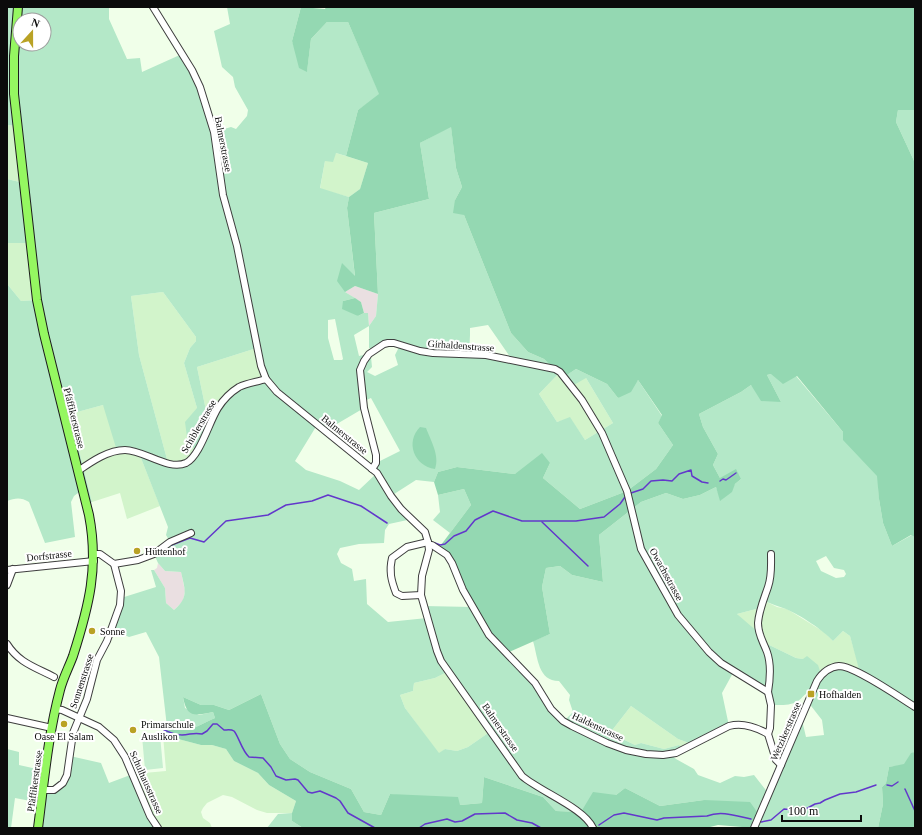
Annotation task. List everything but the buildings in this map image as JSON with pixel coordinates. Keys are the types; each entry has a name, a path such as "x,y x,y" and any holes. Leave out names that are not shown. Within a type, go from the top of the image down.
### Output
{"main road":[{"name":"Pfäffikerstrasse","path":"18,7 14,56 14,94 37,300 91,526 94,558 89,597 73,656 60,688 55,709 38,828"}],"street":[{"name":"Balmerstrasse","path":"153,7 192,70 200,87 214,132 223,195 237,246 261,366 266,379 277,392 380,476 390,496 425,532 428,543 428,556 422,576 421,595 436,651 441,661 522,776 581,812 588,819 593,828"},
{"name":"Girhaldenstrasse","path":"372,469 376,463 376,454 364,408 360,370 369,354 384,344 394,343 420,351 433,353 486,355 555,369"},
{"name":"Owachsstrasse","path":"555,369 560,372 572,386 591,413 602,433 627,491 641,549 678,614 709,652 721,663 768,692"},
{"name":"Schiblerstrasse","path":"78,471 95,460 124,450 139,453 174,465 184,464 191,460 218,408 228,396 240,387 266,379"},
{"path":"94,558 100,554 114,564 138,560 154,554 170,542 192,533"},
{"path":"421,595 398,595 390,579 390,565 392,558 408,547 428,543"},
{"name":"Haldenstrasse","path":"428,543 447,555 452,563 463,590 489,635 534,683 551,709 563,721 607,743 626,750 663,756 676,753 736,724 748,725 768,734"},
{"path":"771,554 771,573 768,587 760,608 758,622 759,633 767,652 768,659 770,685 768,692 770,705 770,728 768,734 776,760 781,764"},
{"name":"Dorfstrasse","path":"10,569 69,563 94,558"},
{"name":"Sonnenstrasse","path":"43,790 54,790 66,779 73,733 88,694 97,660 107,641 120,605 121,591 114,564"},
{"path":"7,584 10,569"},
{"path":"7,644 19,659 54,678"},
{"name":"Wetzikerstrasse","path":"754,828 821,674 829,669 840,666 854,670 915,707"},
{"name":"Schulhausstrasse","path":"55,709 103,729 121,749 150,816 158,828"},
{"path":"7,718 52,728"}],"shaded area":[{"path":"355,286 378,294 376,316 369,326 368,313 364,313 361,302 345,292"},
{"path":"158,563 165,571 181,572 185,591 183,601 174,610 166,603 165,588 154,570 157,568"}],"green space":[{"path":"7,7 109,7 109,19 127,59 140,58 142,72 182,54 192,70 214,132 231,127 236,129 247,116 248,110 235,87 233,77 222,67 214,31 230,24 227,7 301,7 292,41 296,52 307,71 311,39 327,22 348,22 380,95 358,110 346,156 336,153 333,162 325,161 320,188 349,197 347,208 355,277 345,292 355,298 343,301 358,316 368,313 369,326 376,316 378,294 374,213 429,199 420,143 451,126 456,168 462,187 455,200 464,215 511,333 528,352 544,359 560,372 539,394 557,422 570,417 585,440 613,423 586,378 572,386 564,377 576,369 607,384 618,398 638,380 662,416 658,423 673,445 656,469 627,491 580,509 543,478 550,463 515,474 457,467 438,472 434,482 416,480 391,496 412,519 389,524 385,530 384,543 359,544 340,548 337,554 341,563 352,569 354,581 366,579 367,604 388,622 427,618 424,606 472,607 564,721 573,712 569,700 570,695 559,681 552,680 543,673 533,641 550,634 542,587 546,568 560,566 572,575 603,582 599,535 641,502 666,493 683,499 700,495 716,487 721,500 741,479 720,478 713,465 718,454 703,427 699,414 741,392 751,385 781,402 767,375 796,376 843,432 844,440 878,476 879,499 883,523 892,546 912,535 915,537 915,752 911,754 904,765 889,767 886,783 882,787 883,804 878,828 754,828 704,800 660,806 625,788 616,795 581,812 556,811 543,797 484,777 482,803 460,805 390,794 381,815 364,812 351,789 310,772 290,759 280,744 261,694 229,710 214,705 201,705 183,697 185,708 199,715 213,712 215,718 187,729 167,727 159,657 146,632 129,637 112,629 121,598 156,587 151,570 154,570 165,588 166,603 174,610 184,597 184,584 181,572 165,571 158,563 154,554 170,542 166,535 168,527 139,453 117,451 103,405 70,414 92,502 86,505 82,490 74,496 71,502 75,537 45,543 29,502 18,498 7,501 7,252 8,285 21,301 37,300 31,243 7,243 7,179 24,183 17,126 7,125","holes":["163,292 196,337 196,341 190,348 184,363 197,408 185,422 187,437 196,452 184,464 168,463 139,355 131,296","335,319 342,360 334,360 328,338 328,320","488,325 513,361 469,354 470,328","369,326 369,348 374,350 388,343 400,345 395,355 398,365 375,376 367,372 372,367 371,357 368,354 359,356 354,335","257,348 265,379 240,387 218,408 209,425 197,367","371,398 400,451 376,463 372,469 377,473 359,490 340,481 306,470 295,461 317,425 327,433 330,428 364,408 364,401","826,556 834,568 844,570 846,574 844,577 836,578 821,571 816,561","763,600 786,609 798,615 833,641 843,631 850,636 860,673 833,667 821,674 818,665 807,656 803,659 796,658 761,641 759,633 737,614 760,608","449,671 491,731 468,747 457,751 445,749 439,753 405,708 400,695 413,691 414,683 435,678","734,671 769,696 771,705 792,704 807,693 811,692 808,702 822,720 824,735 806,737 801,716 769,794 754,775 744,777 735,776 720,783 698,775 694,769 671,755 682,750 679,745 664,749 641,743 635,745 610,733 631,706 678,739 689,743 729,726 722,693"]},
{"path":"301,7 325,9 326,7 915,7 915,110 898,110 896,122 915,163 915,537 911,535 892,546 883,523 877,476 843,440 843,432 797,376 783,384 771,374 767,375 781,402 761,401 751,385 741,392 699,414 703,427 718,454 713,465 720,478 736,469 741,479 735,484 732,492 720,501 716,487 700,495 683,499 666,493 641,502 599,535 603,582 572,575 560,566 546,568 542,587 550,634 507,653 489,635 452,563 438,549 471,505 464,489 438,495 434,482 438,472 457,467 515,474 542,453 550,463 543,478 580,509 627,491 656,469 673,445 658,423 662,415 638,380 631,392 618,398 607,384 576,369 564,377 544,359 528,352 511,333 464,215 453,213 455,200 462,187 456,168 451,127 420,143 429,199 374,213 378,294 355,286 345,292 337,281 342,263 355,276 347,208 349,197 360,189 368,163 346,156 358,110 379,94 348,22 327,22 311,39 307,72 299,68 292,41"},
{"path":"898,110 915,110 915,163 896,122"},
{"path":"7,125 17,126 24,183 7,179"},
{"path":"336,153 368,163 360,189 349,197 320,189 325,161"},
{"path":"7,243 31,243 37,300 21,301 8,285"},
{"path":"163,292 196,337 196,341 190,348 184,363 197,408 196,452 191,460 168,463 139,355 131,296"},
{"path":"355,298 361,302 364,313 358,316 342,309 343,301"},
{"path":"257,348 266,379 209,425 197,367"},
{"path":"560,372 586,378 613,423 585,440 570,418 557,422 539,394"},
{"path":"103,405 139,453 160,506 127,519 120,493 92,502 70,414"},
{"path":"420,427 426,428 434,448 436,454 435,469 422,463 414,452 413,439 415,433"},
{"path":"464,489 471,505 450,533 433,520 440,512 438,495"},
{"path":"763,600 777,607 787,609 824,632 833,641 843,631 850,636 861,673 821,675 803,659 796,658 761,641 737,614 760,608"},
{"path":"449,671 491,731 468,747 457,751 445,749 439,754 405,708 400,695 413,691 414,683 435,678"},
{"path":"261,694 280,744 290,759 310,772 351,789 364,812 381,815 390,794 458,797 460,805 482,803 484,777 543,797 556,811 581,812 593,792 616,795 625,788 660,806 704,800 750,802 760,816 754,828 718,825 706,828 303,828 292,821 292,813 296,801 269,785 258,773 234,761 226,749 212,745 201,745 163,735 167,727 187,729 215,718 213,712 196,715 192,714 187,709 183,697 201,705 214,705 229,710"},
{"path":"631,706 678,739 689,743 682,750 679,745 664,749 641,743 635,745 610,733"},
{"path":"160,735 163,768 145,770 142,736"},
{"path":"163,735 201,745 212,745 226,749 234,761 258,773 269,785 296,801 292,813 267,813 257,810 232,797 223,795 207,803 201,812 203,818 210,823 212,828 158,828 133,774 166,771"},
{"path":"7,749 19,752 19,765 46,771 43,790 49,791 63,783 70,756 101,763 109,783 133,774 158,828 38,828 41,803 15,798 11,828 7,828"},
{"path":"915,752 915,828 878,828 883,804 882,787 886,783 889,767 904,764 911,753"},
{"path":"292,813 292,821 303,828 267,828 278,814"}],"waterway":[{"path":"631,493 643,489 651,481 672,481 679,474 691,470 692,476 702,482 708,483"},
{"path":"720,481 723,479 726,480 736,473"},
{"path":"169,546 190,538 204,542 226,521 268,515 286,505 312,501 328,495 361,506 387,523"},
{"path":"435,543 440,545 445,544 454,536 466,531 475,520 493,511 522,521 576,521 604,517 620,504 625,497"},
{"path":"542,522 588,566"},
{"path":"154,725 178,735 196,733 202,734 213,724 217,724 224,730 233,730 236,733 244,751 249,757 263,758 271,767 276,776 286,780 298,780 308,792 312,793 320,791 336,798 340,801 348,813 375,828"},
{"path":"887,785 892,786 898,782"},
{"path":"761,822 771,820 784,809 802,811 840,794 856,792 876,785"},
{"path":"905,789 915,811"},
{"path":"419,828 425,824 447,819 455,822 462,821 475,814 505,813 517,820 532,823 541,828"},
{"path":"599,825 614,815 624,813 657,820 664,818 707,816 712,814 729,814 751,819"}],"place":[{"name":"Hüttenhof","path":"137,551"},
{"name":"Sonne","path":"92,631"},
{"name":"Hofhalden","path":"811,694"},
{"name":"Oase El Salam","path":"64,724"},
{"name":"Primarschule Auslikon","path":"133,730"}]}
